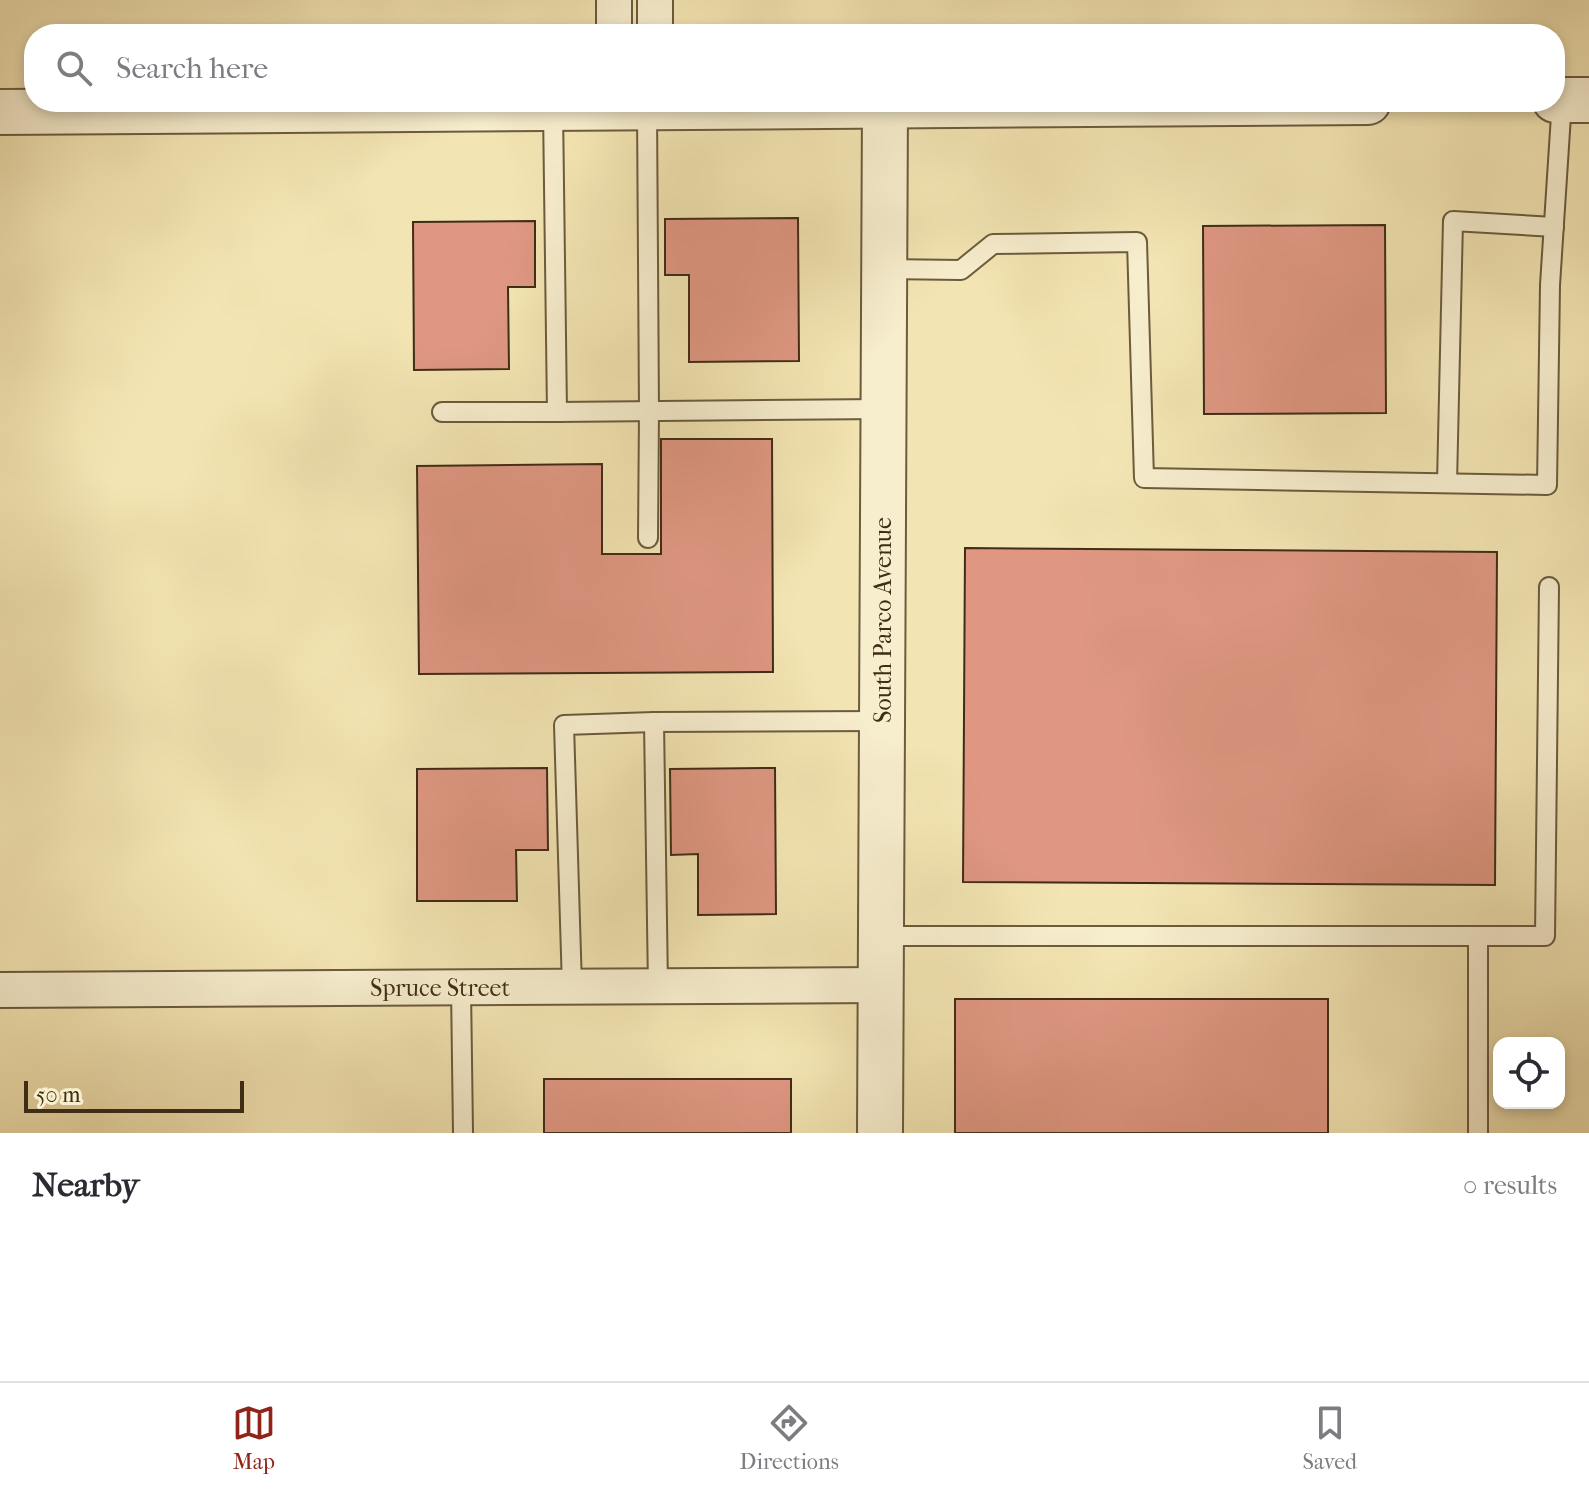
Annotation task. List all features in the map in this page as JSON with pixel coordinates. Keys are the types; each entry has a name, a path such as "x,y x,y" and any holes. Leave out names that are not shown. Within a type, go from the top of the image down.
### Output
{"street":[{"path":"614,0 614,24"},
{"path":"655,0 655,24"},
{"path":"0,112 24,112"},
{"name":"South Parco Avenue","path":"880,1133 885,112"},
{"name":"Spruce Street","path":"0,990 880,985"}],"lane":[{"path":"884,269 961,270 993,244 1137,242 1144,478 1547,485 1550,285 1569,100"},
{"path":"553,112 557,412"},
{"path":"639,112 649,411 648,538"},
{"path":"1447,483 1453,221 1554,227"},
{"path":"442,412 884,409"},
{"path":"881,936 1545,936 1549,587"},
{"path":"572,987 564,725 882,721"},
{"path":"654,722 658,987"},
{"path":"1478,936 1478,1133"},
{"path":"461,988 463,1133"}],"building":[{"path":"798,218 799,361 689,362 689,275 665,275 665,219"},
{"path":"535,221 535,287 508,287 509,369 414,370 413,222"},
{"path":"1385,225 1386,413 1204,414 1203,226"},
{"path":"661,439 772,439 773,672 419,674 417,466 602,464 602,554 661,554"},
{"path":"965,548 1497,552 1495,885 963,882"},
{"path":"547,768 548,850 516,850 517,901 417,901 417,769"},
{"path":"775,768 776,914 698,915 698,854 671,855 670,769"},
{"path":"955,999 1328,999 1328,1133 955,1133"},
{"path":"544,1079 791,1079 791,1133 544,1133"}]}
